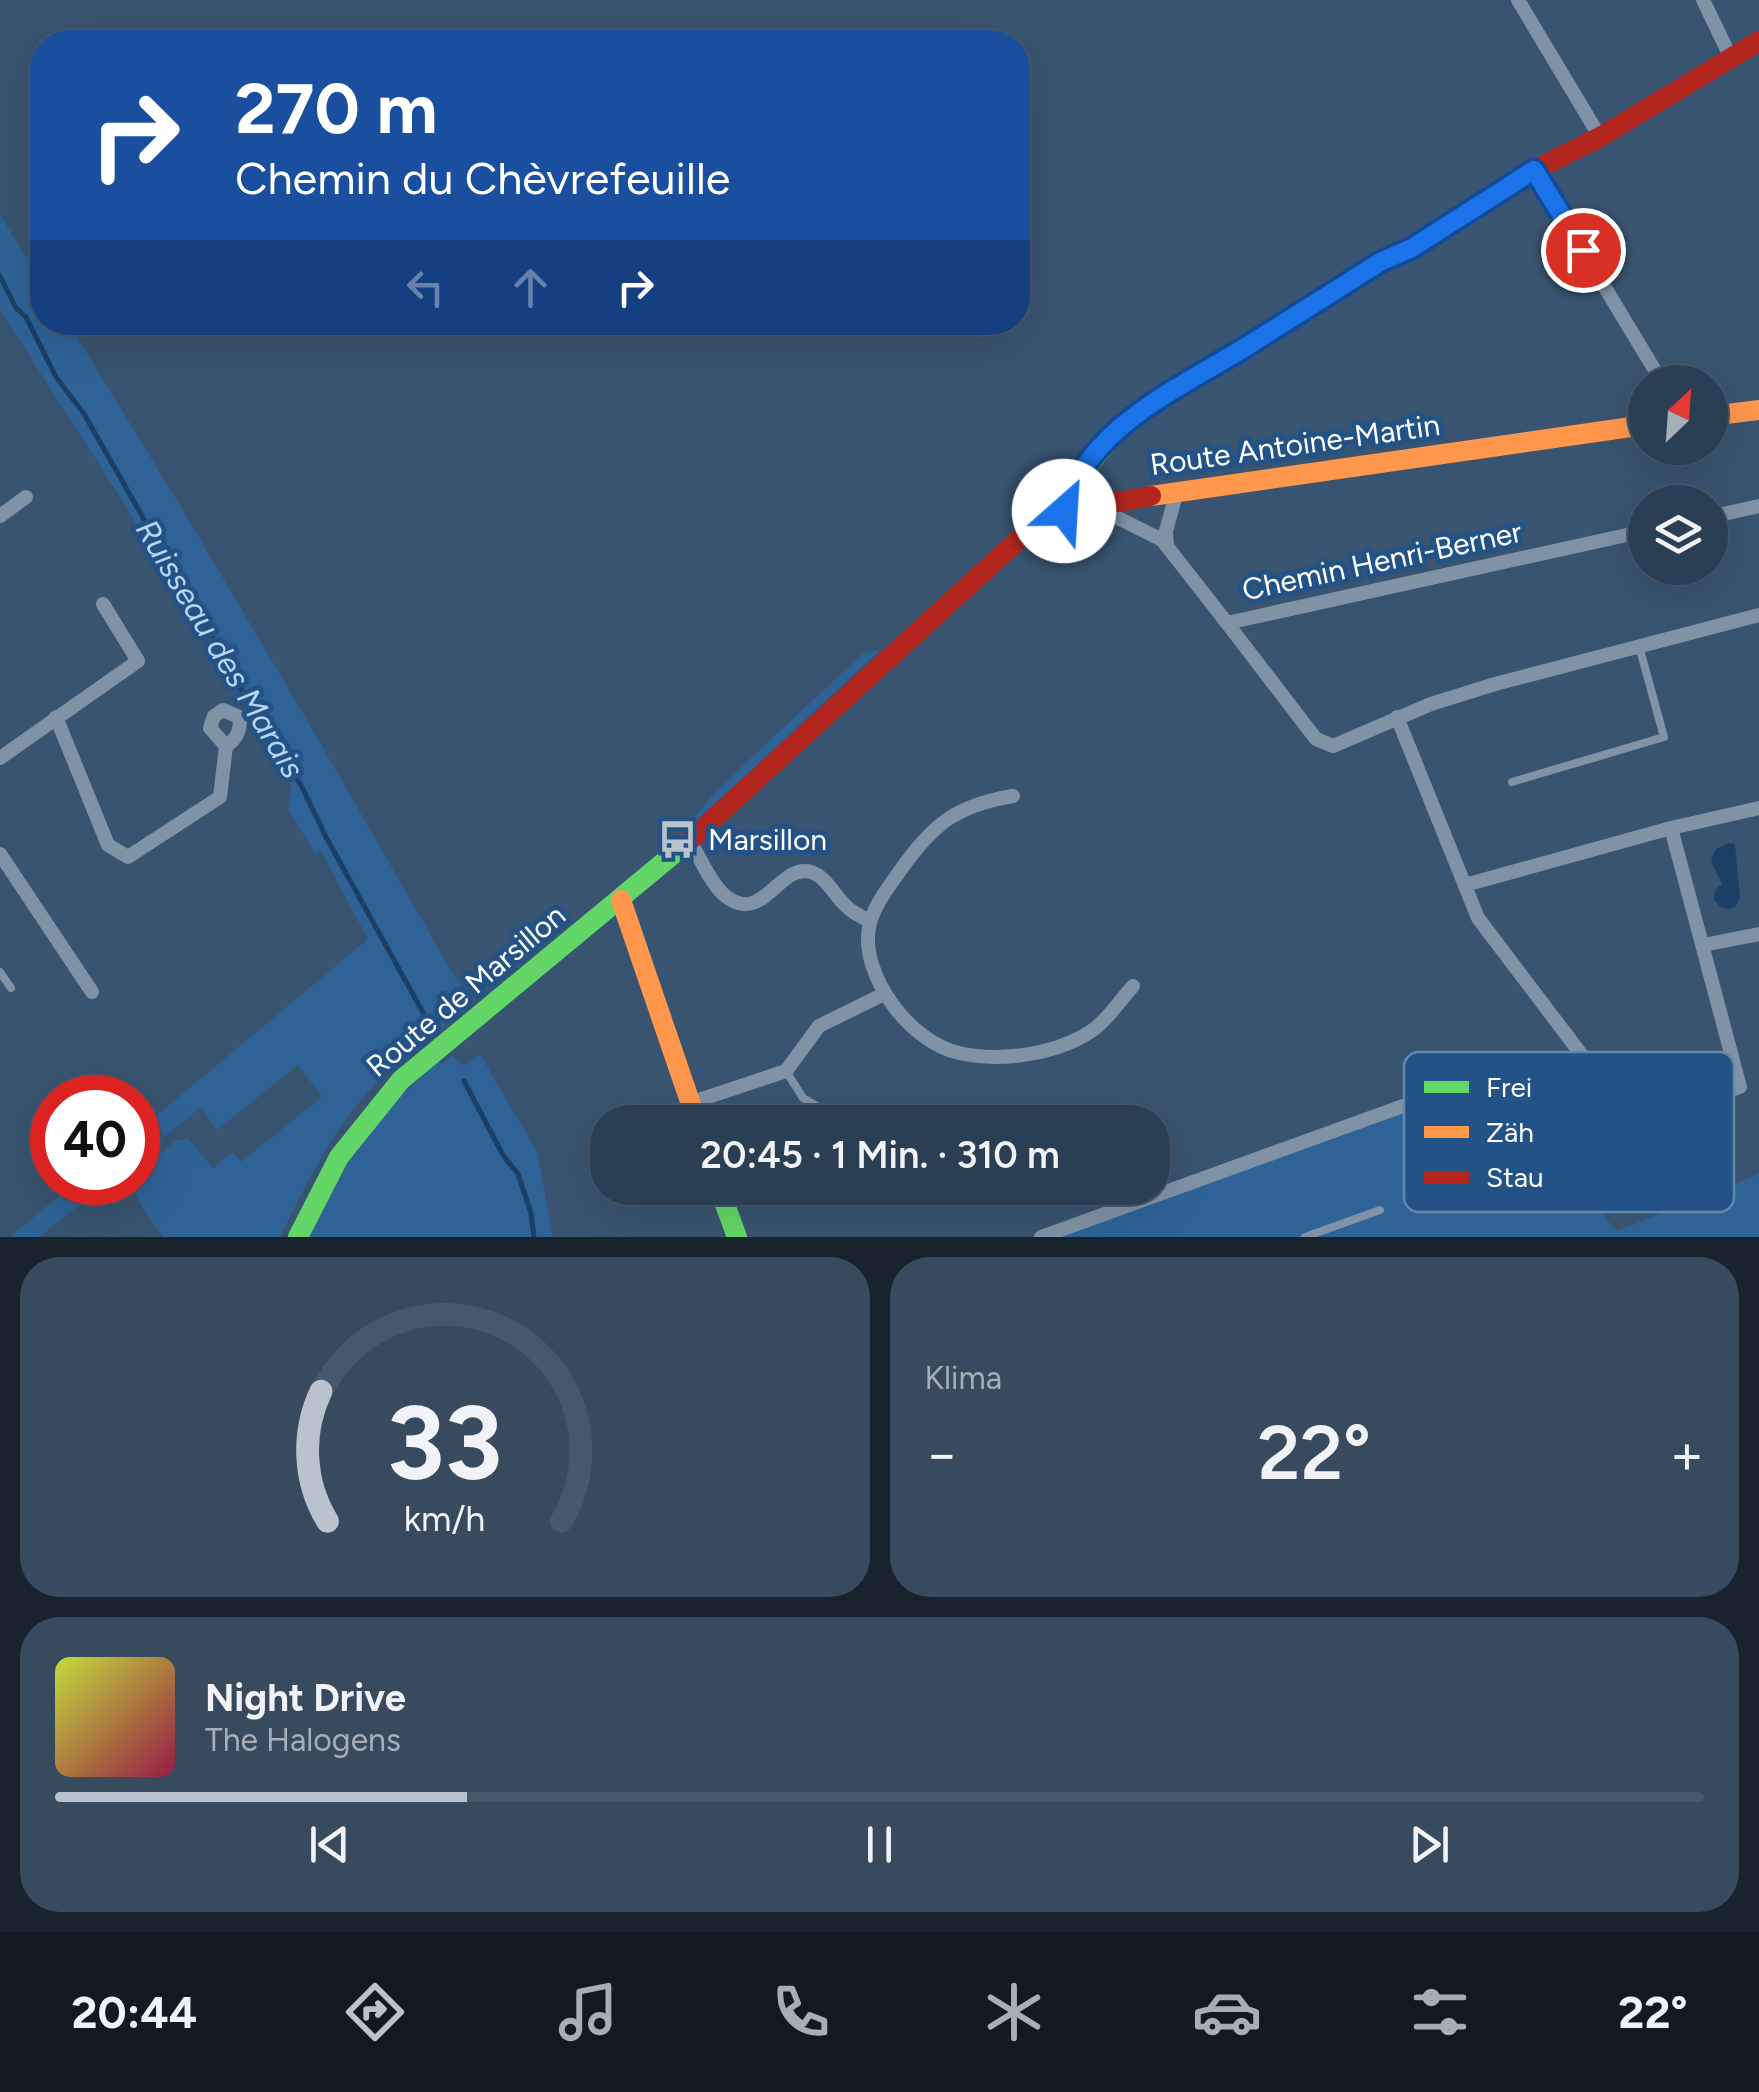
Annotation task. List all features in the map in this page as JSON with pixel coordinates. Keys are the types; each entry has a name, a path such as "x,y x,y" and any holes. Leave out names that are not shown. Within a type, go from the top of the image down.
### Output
{"street":[{"path":"1518,0 1600,137"},
{"path":"1703,0 1731,58"},
{"path":"1064,511 1090,460 1151,403 1382,261 1442,230 1534,170 1600,137 1757,46"},
{"path":"1534,170 1652,365"},
{"path":"1728,414 1759,410"},
{"name":"Route Antoine-Martin","path":"621,900 1040,520 1064,511 1177,492 1628,427"},
{"path":"1167,544 1166,532 1177,492"},
{"path":"0,516 26,497"},
{"name":"Chemin Henri-Berner","path":"1093,506 1167,544 1228,623 1628,535"},
{"path":"1728,513 1759,506"},
{"path":"0,758 138,661 104,604"},
{"path":"1228,623 1306,726 1323,744 1341,744 1397,718 1495,684 1759,615"},
{"path":"56,716 108,844 128,857 220,797 226,746"},
{"path":"1397,718 1485,930 1579,1052"},
{"path":"1012,796 966,807 919,844 870,920 871,965 884,994 914,1026 945,1048 971,1055 1005,1056 1040,1052 1081,1038 1133,986"},
{"path":"1465,884 1759,808"},
{"path":"1670,828 1731,1052"},
{"path":"690,841 720,890 733,900 746,904 757,901 791,875 805,870 817,874 850,910 870,920"},
{"path":"0,854 92,992"},
{"path":"621,900 690,1105"},
{"name":"Route de Marsillon","path":"298,1237 339,1157 402,1080 621,900"},
{"path":"1703,946 1759,934"},
{"path":"711,1105 786,1072 819,1026 884,994"},
{"path":"1734,1064 1740,1087 1734,1089"},
{"path":"1041,1237 1404,1106"},
{"path":"725,1205 737,1237"}],"lane":[{"path":"1512,782 1664,737 1640,646"},
{"path":"0,972 11,988"},
{"path":"786,1072 803,1098 815,1105"},
{"path":"1305,1237 1380,1210"}],"shaded area":[{"path":"0,215 30,263 30,335 75,335 272,661 469,1002 386,1074 360,1102 322,1157 280,1237 163,1237 141,1205 160,1205 160,1154 176,1141 188,1139 213,1168 232,1152 241,1162 322,1097 298,1065 217,1130 201,1107 160,1140 160,1113 368,939 321,851 315,853 288,809 292,788 196,615 156,566 128,509 0,310"},
{"path":"880,650 685,828 718,789 862,654"},
{"path":"1735,844 1740,898 1729,909 1720,907 1714,899 1715,890 1722,884 1711,861 1716,849"},
{"path":"480,1054 537,1152 553,1237 308,1237 343,1168 391,1105 437,1062 443,1064 453,1055 463,1066"},
{"path":"1404,1112 1404,1212 1600,1212 1617,1231 1664,1212 1734,1212 1734,1184 1759,1174 1759,1237 1045,1237 1137,1205 1170,1205 1170,1194"},
{"path":"48,1205 79,1205 39,1237 10,1237"}],"waterway":[{"name":"Ruisseau des Marais","path":"0,276 16,308 30,325"},
{"name":"Ruisseau des Marais","path":"35,335 56,377 84,414 153,535 172,554 181,577 209,622 214,646 302,787 431,1027"},
{"name":"Ruisseau des Marais","path":"464,1081 503,1155 518,1174 534,1237"}],"traffic: fast":[{"path":"1065,511 1096,455 1139,414 1382,261 1413,248 1469,212"},
{"path":"298,1237 339,1157 401,1080 688,842"},
{"path":"725,1205 737,1237"}],"traffic: slow":[{"path":"1728,414 1759,410"},
{"path":"1151,496 1628,427"},
{"path":"621,900 691,1105"}],"traffic: jam":[{"path":"1469,212 1534,170 1600,137 1759,41"},
{"path":"688,842 1040,520 1065,511 1151,496"}],"place":[{"name":"Marsillon","path":"678,840"}],"route":[{"path":"1064,511 1090,460 1151,403 1382,261 1456,222 1534,170 1583,250"}]}
